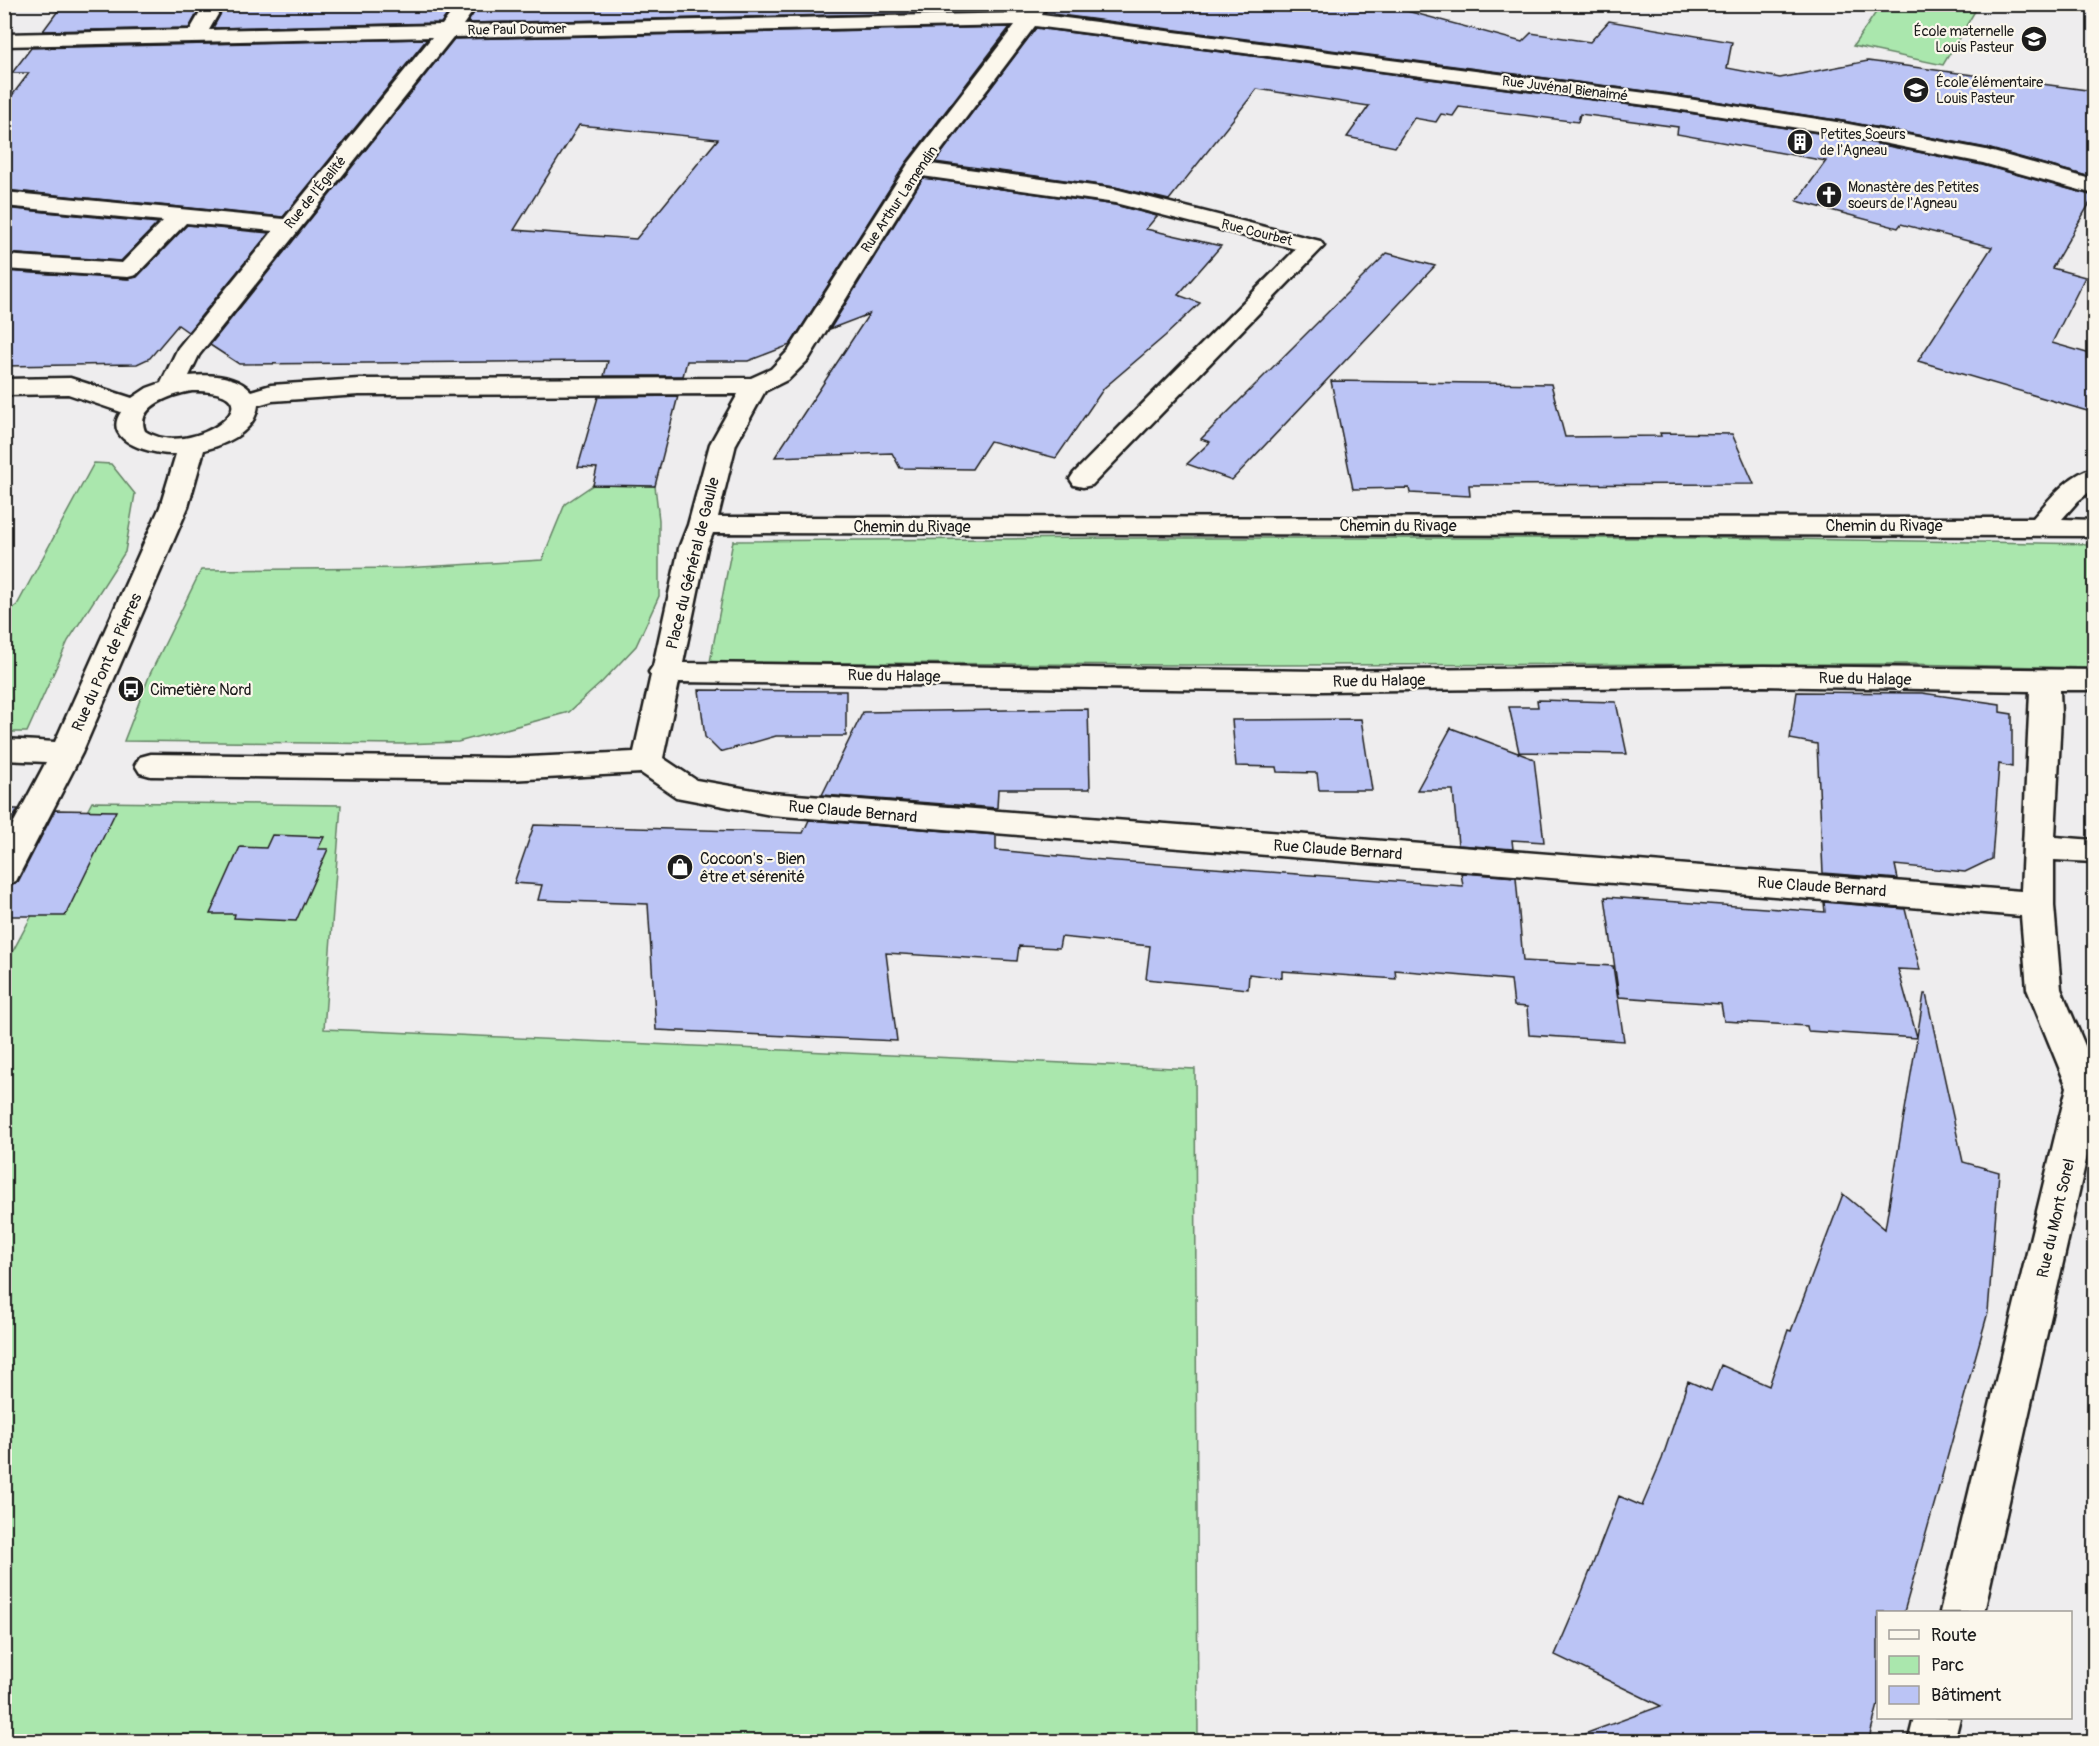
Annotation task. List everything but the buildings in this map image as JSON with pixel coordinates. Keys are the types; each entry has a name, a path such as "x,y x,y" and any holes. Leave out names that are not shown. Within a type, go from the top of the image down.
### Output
{"street":[{"path":"196,36 215,4"},
{"name":"Rue de l'Égalité","path":"172,387 187,353 469,4"},
{"name":"Rue Paul Doumer","path":"4,40 447,30 1034,12"},
{"name":"Rue Arthur Lamendin","path":"755,386 780,374 799,355 916,169 1034,12"},
{"name":"Rue Juvénal Bienaimé","path":"1034,12 1767,117 1986,158 2094,187"},
{"name":"Rue Courbet","path":"916,169 1115,196 1312,246 1083,478"},
{"path":"4,200 288,226"},
{"path":"4,262 128,270 180,216"},
{"path":"192,383 227,386 239,391 246,400 246,410 240,421 228,431 192,444 157,445 143,441 134,435 129,427 129,418 135,408 145,400 172,387 192,383"},
{"path":"4,387 70,386 135,408"},
{"path":"246,400 270,393 359,387 755,386"},
{"name":"Place du Général de Gaulle","path":"647,762 667,660 697,536 723,444 755,386"},
{"name":"Rue du Pont de Pierres","path":"4,873 66,753 174,507 192,444"},
{"path":"2041,526 2068,495 2094,476"},
{"name":"Chemin du Rivage","path":"697,536 736,524 817,526 2041,526 2094,528"},
{"name":"Rue du Halage","path":"667,660 1321,681 1764,676 2094,680"},
{"name":"Rue du Mont Sorel","path":"1962,1611 2090,1091 2044,989 2037,906 2046,716 2045,681"},
{"path":"4,749 66,753"},
{"path":"151,765 508,769 647,762"},
{"name":"Rue Claude Bernard","path":"647,762 687,789 771,804 1996,900 2037,906"},
{"path":"2038,848 2094,851"},
{"path":"1931,1742 1937,1719"}],"green space":[{"path":"1973,4 1978,6 1943,65 1853,46 1881,5"},
{"path":"94,463 111,464 135,494 125,552 68,641 27,732 5,732 5,614 17,605"},
{"path":"593,485 655,486 659,520 659,596 636,646 569,712 458,742 403,744 124,741 150,674 201,570 404,568 542,560 565,504"},
{"path":"1109,538 1732,538 2094,544 2094,668 1905,664 1184,665 710,662 733,541"},
{"path":"92,802 341,805 324,1029 1195,1069 1198,1741 5,1741 4,968"}],"place":[{"name":"École maternelle Louis Pasteur","path":"2034,39"},
{"name":"École élémentaire Louis Pasteur","path":"1916,90"},
{"name":"Petites Soeurs de l'Agneau","path":"1800,142"},
{"name":"Monastère des Petites soeurs de l'Agneau","path":"1829,195"},
{"name":"Cimetière Nord","path":"131,689"},
{"name":"Cocoon's - Bien être et sérenité","path":"680,867"}]}
